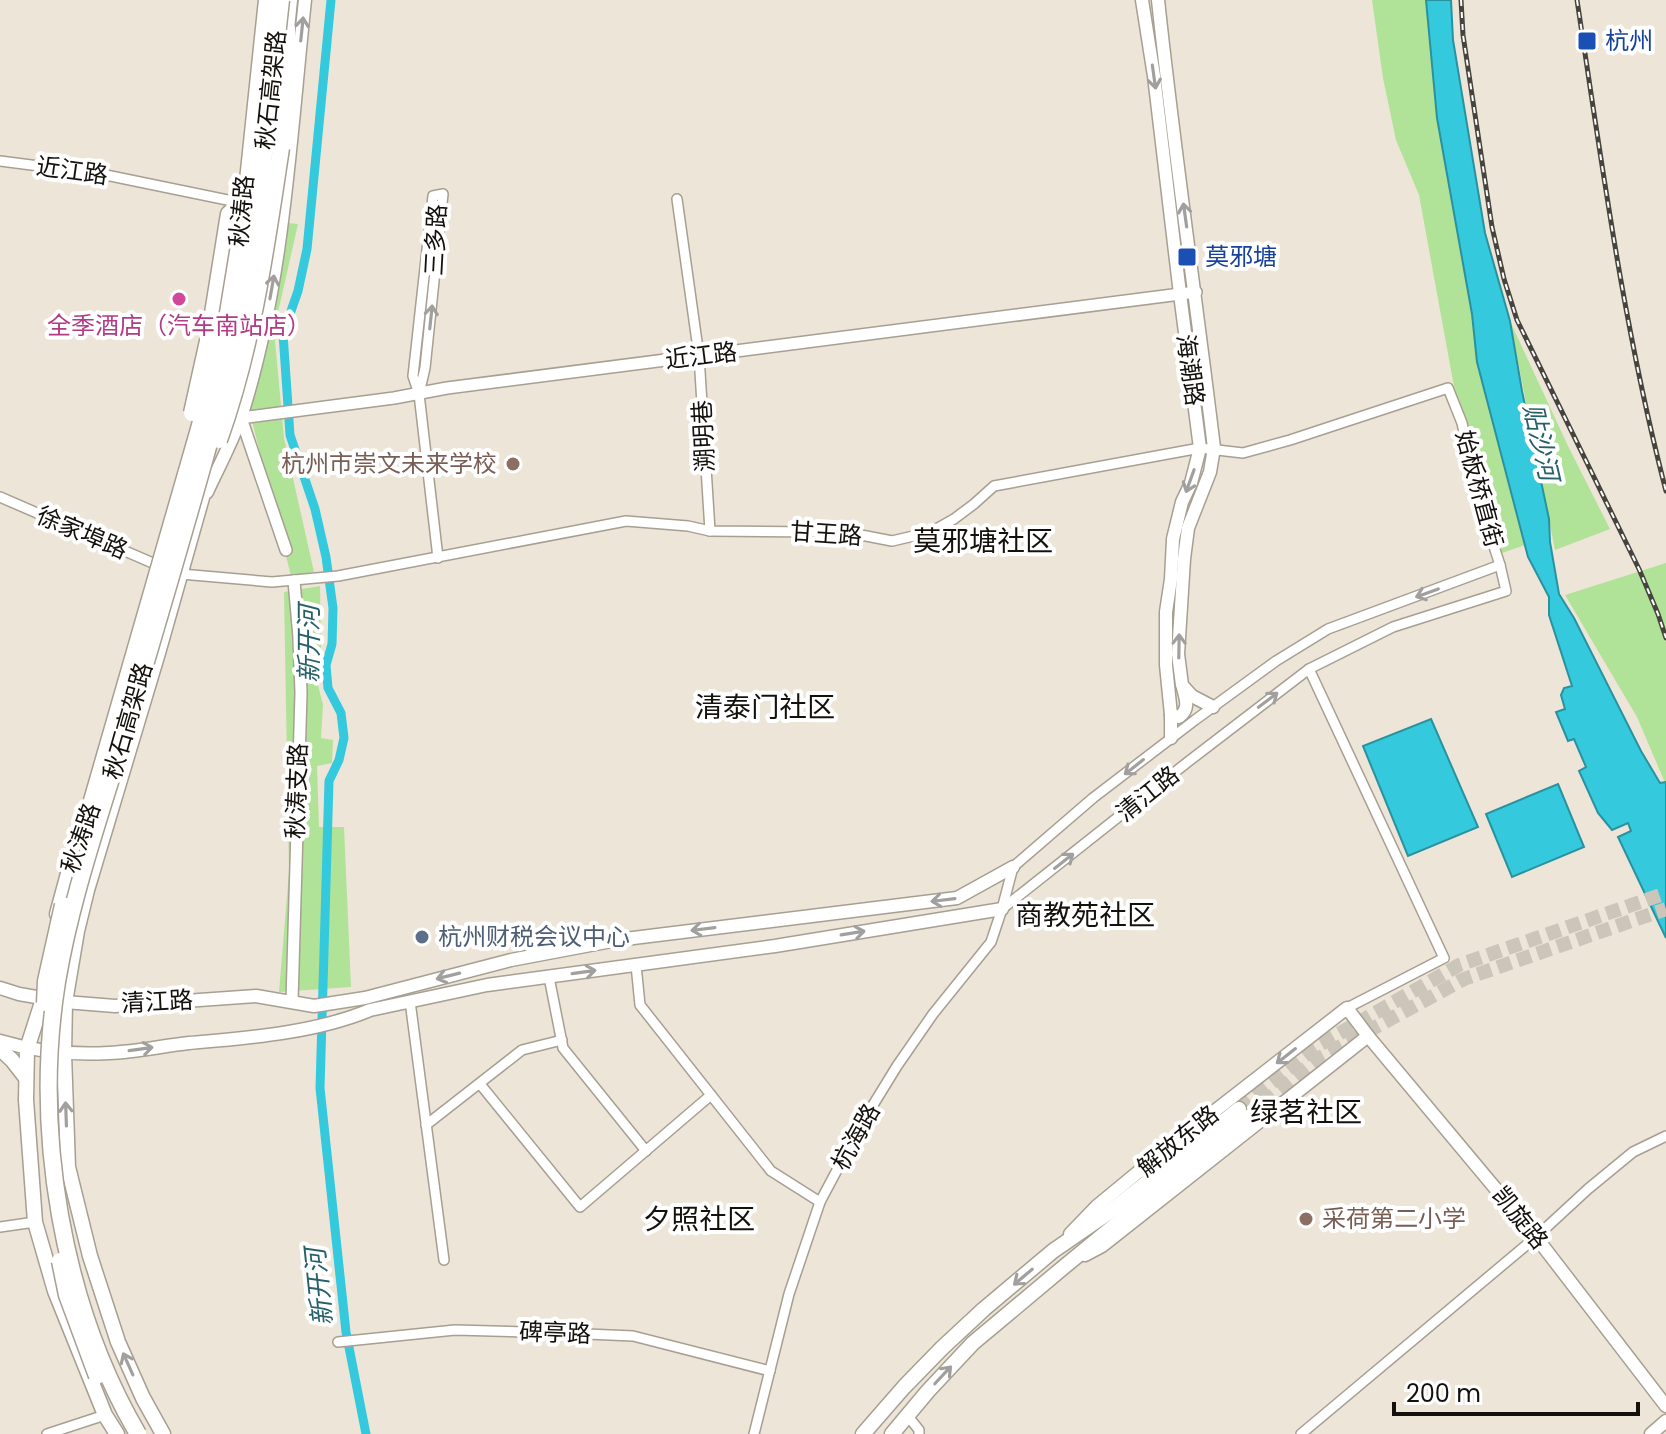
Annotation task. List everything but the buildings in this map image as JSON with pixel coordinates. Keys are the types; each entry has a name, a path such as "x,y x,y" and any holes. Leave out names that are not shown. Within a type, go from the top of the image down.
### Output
{"highway":[{"name":"秋石高架路","path":"126,1434 105,1396 67,1295 42,1161 40,1078 46,981 56,931 226,325 245,209 264,0"},
{"name":"秋石高架路","path":"138,1434 99,1353 71,1263 52,1153 49,1096 51,1039 60,967 81,881 215,419 244,299 281,0"},
{"path":"119,753 141,704 196,506 241,376 257,301 281,148 289,53 287,28"},
{"path":"88,816 94,780 195,404 229,214 242,203"}],"main road":[{"name":"秋涛路","path":"117,1434 105,1415 55,1291 35,1222 28,1150 27,1049 44,998 49,950 65,883 112,749 217,373 238,266 264,0"},
{"name":"秋涛路","path":"163,1434 118,1342 90,1256 68,1167 65,1002 87,890 181,574 246,327 265,209 290,0"},
{"path":"199,510 241,418 263,339 285,213 305,0"},
{"name":"海潮路","path":"1142,0 1200,448 1173,539 1166,612 1171,738"},
{"name":"海潮路","path":"1158,0 1214,448 1210,472 1188,528 1184,559 1178,654 1186,711 1179,717 1171,715"},
{"path":"1182,685 1192,696 1213,707"},
{"name":"清江路","path":"367,1004 511,960 617,940 957,898 1013,867"},
{"name":"清江路","path":"0,988 65,1002 115,1006 256,996 314,1006 410,1001 487,985 775,946 1002,909"},
{"path":"0,1041 27,1049 64,1054 112,1053 263,1036 352,1017 367,1004"},
{"name":"凯旋路","path":"1347,1008 1536,1237 1666,1406"},
{"name":"解放东路","path":"1053,1251 1097,1206 1347,1008"},
{"name":"解放东路","path":"1065,1266 1102,1246 1368,1036"},
{"path":"0,1049 26,1078"},
{"name":"解放东路","path":"863,1434 904,1387 984,1309 1053,1251 1243,1113 973,1343 892,1434"},
{"path":"1651,1434 1666,1421"}],"street":[{"name":"近江路","path":"0,161 101,174 285,213"},
{"name":"三多路","path":"419,394 425,368 443,194 433,196 413,376 419,394 438,558"},
{"name":"溯明巷","path":"677,199 699,356 710,531"},
{"name":"近江路","path":"208,410 241,418 447,388 1196,292"},
{"name":"甘王路","path":"181,574 272,582 338,576 626,521 710,531 817,532 892,541 931,532 954,519 994,486 1200,448 1243,453 1448,388"},
{"name":"始板桥直街","path":"1448,388 1462,423 1477,494 1506,591"},
{"path":"241,418 286,550"},
{"name":"徐家埠路","path":"0,497 165,568"},
{"name":"清江路","path":"1013,867 1093,798 1276,661 1328,629 1500,565"},
{"name":"秋涛支路","path":"292,1001 301,693 294,581"},
{"name":"清江路","path":"1002,909 1309,669 1393,627 1506,591"},
{"path":"1309,669 1444,958 1347,1008"},
{"name":"杭海路","path":"754,1434 789,1294 820,1202 897,1066 933,1014 991,942 1013,867"},
{"path":"636,965 640,1005 771,1171 820,1202"},
{"path":"549,977 563,1048 646,1151"},
{"path":"410,1001 444,1260"},
{"path":"426,1125 522,1050 562,1040"},
{"path":"480,1084 580,1207 711,1095"},
{"path":"1301,1434 1633,1152 1666,1136"},
{"path":"0,1227 35,1222"},
{"name":"碑亭路","path":"338,1342 455,1330 633,1336 770,1371"},
{"path":"47,1434 105,1415"},
{"path":"907,1415 919,1434"}],"green space":[{"path":"1372,0 1426,0 1437,118 1472,314 1477,362 1525,545 1502,553 1457,403 1419,195 1396,140"},
{"path":"262,220 298,224 274,330 284,438 314,572 291,576 241,364"},
{"path":"1510,321 1610,529 1555,550"},
{"path":"1666,563 1666,785 1637,717 1565,595"},
{"path":"320,586 318,685 323,705 321,738 333,740 332,763 317,766 319,827 344,827 351,987 279,992 289,872 284,592"}],"water":[{"path":"1426,0 1451,0 1453,40 1485,233 1510,321 1549,519 1559,594 1641,751 1660,783 1666,782 1666,938 1618,837 1631,831 1628,823 1612,830 1598,813 1579,771 1586,767 1574,739 1568,741 1556,712 1565,709 1561,695 1564,688 1572,686 1549,615 1549,597 1528,557 1477,362 1472,314 1437,118"},
{"path":"1431,719 1478,827 1408,856 1363,746"},
{"path":"1558,784 1584,847 1512,877 1486,814"}],"waterway":[{"name":"新开河","path":"331,0 307,249 298,291 283,334 290,435 315,509 326,557 333,608 332,644 326,665 328,688 341,713 344,738 339,760 329,781 320,1088 346,1332 366,1434"}],"tunnel":[{"path":"1239,1109 1314,1048 1459,965 1666,893"},
{"path":"1247,1117 1317,1059 1464,979 1666,909"}],"railway":[{"path":"1461,0 1463,35 1492,227 1517,320 1639,569 1666,638"},
{"path":"1577,0 1626,308 1666,491"}],"place":[{"name":"杭州","path":"1587,41"},
{"name":"莫邪塘","path":"1187,257"},
{"name":"全季酒店（汽车南站店）","path":"179,299"},
{"name":"杭州市崇文未来学校","path":"513,464"},
{"name":"杭州财税会议中心","path":"422,937"},
{"name":"采荷第二小学","path":"1306,1219"}],"district":[{"name":"莫邪塘社区","path":"983,541"},
{"name":"清泰门社区","path":"765,707"},
{"name":"商教苑社区","path":"1085,915"},
{"name":"绿茗社区","path":"1306,1112"},
{"name":"夕照社区","path":"699,1219"}],"water label":[{"name":"贴沙河","path":"1541,442"}]}
